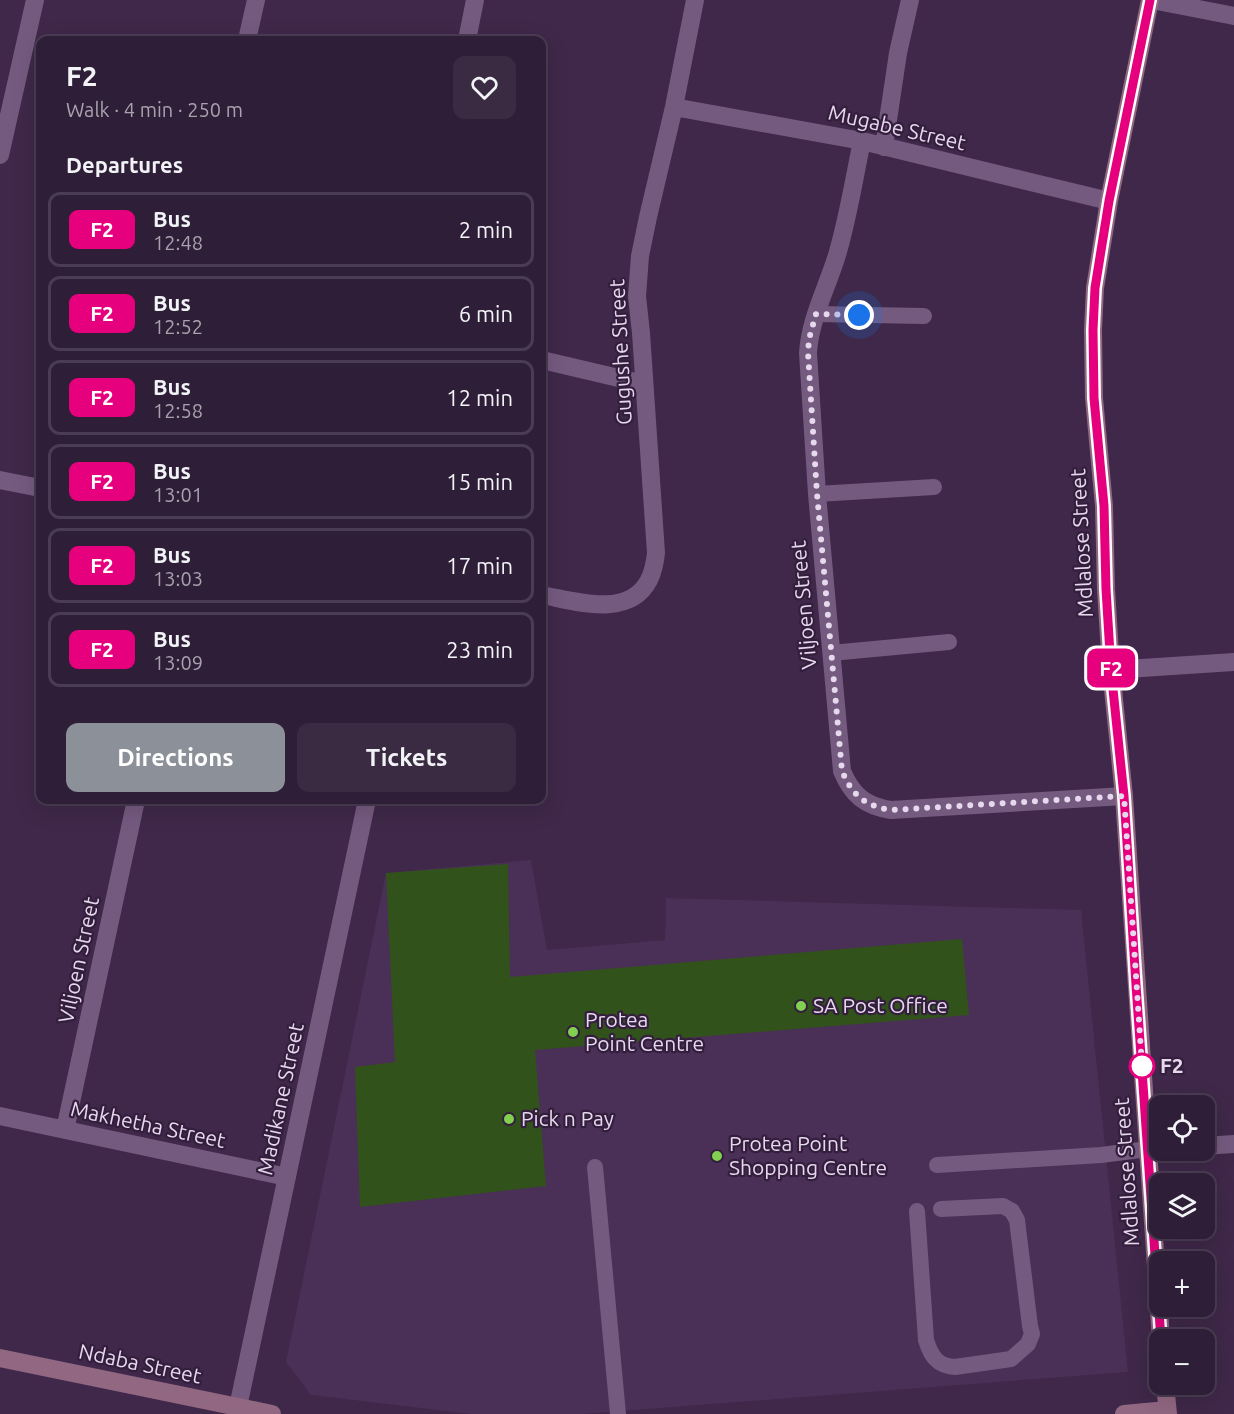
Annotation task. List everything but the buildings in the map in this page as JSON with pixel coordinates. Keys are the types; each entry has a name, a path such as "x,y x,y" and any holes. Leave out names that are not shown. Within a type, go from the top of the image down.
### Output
{"street":[{"path":"0,155 35,0"},
{"path":"248,36 256,0"},
{"path":"468,36 475,0"},
{"name":"Gugushe Street","path":"546,597 608,605 629,599 645,587 650,579 656,553 637,296 640,256 674,107 695,0"},
{"path":"884,147 898,53 910,0"},
{"path":"1151,0 1234,16"},
{"name":"Mdlalose Street","path":"1149,1095 1111,670 1104,506 1094,398 1093,330 1095,288 1109,201 1151,0"},
{"name":"Mugabe Street","path":"674,107 862,141 1109,201"},
{"name":"Viljoen Street","path":"862,141 837,253 816,314 809,339 808,353 817,494 842,771 847,783 862,800 874,807 897,810 1124,796"},
{"path":"546,361 644,384"},
{"path":"0,480 36,487"},
{"path":"1111,670 1234,662"},
{"name":"Viljoen Street","path":"65,1130 135,804"},
{"name":"Madikane Street","path":"238,1407 366,804"},
{"name":"Makhetha Street","path":"0,1116 287,1177"},
{"path":"1215,1145 1234,1144"},
{"name":"Mdlalose Street","path":"1154,1161 1161,1329"},
{"name":"Ndaba Street","path":"0,1358 272,1414"},
{"path":"1124,1414 1168,1412 1166,1395"}],"lane":[{"path":"816,314 924,316"},
{"path":"817,494 934,487"},
{"path":"831,652 949,642"},
{"path":"937,1165 1101,1155 1149,1150"},
{"path":"595,1167 618,1414"},
{"path":"916,1211 926,1340 929,1352 936,1361 955,1367 1011,1359 1028,1344 1032,1334 1017,1220 1012,1211 1003,1206 941,1209"}],"shaded area":[{"name":"Protea Point Shopping Centre","path":"531,860 547,950 665,940 666,898 1081,910 1128,1372 582,1414 471,1414 311,1395 286,1362 386,873"}],"bus line":[{"name":"F2","path":"1150,0 1109,201 1095,288 1093,330 1094,398 1104,506 1111,670 1124,796 1160,1329"}],"place":[{"name":"SA Post Office","path":"801,1006"},
{"name":"Protea Point Centre","path":"573,1032"},
{"name":"F2","path":"1142,1066"},
{"name":"Pick n Pay","path":"509,1119"},
{"name":"Protea Point Shopping Centre","path":"717,1156"}],"route":[{"path":"859,315 816,314 809,339 808,353 817,494 842,771 847,783 862,800 874,807 891,810 1124,796 1142,1066"}]}
